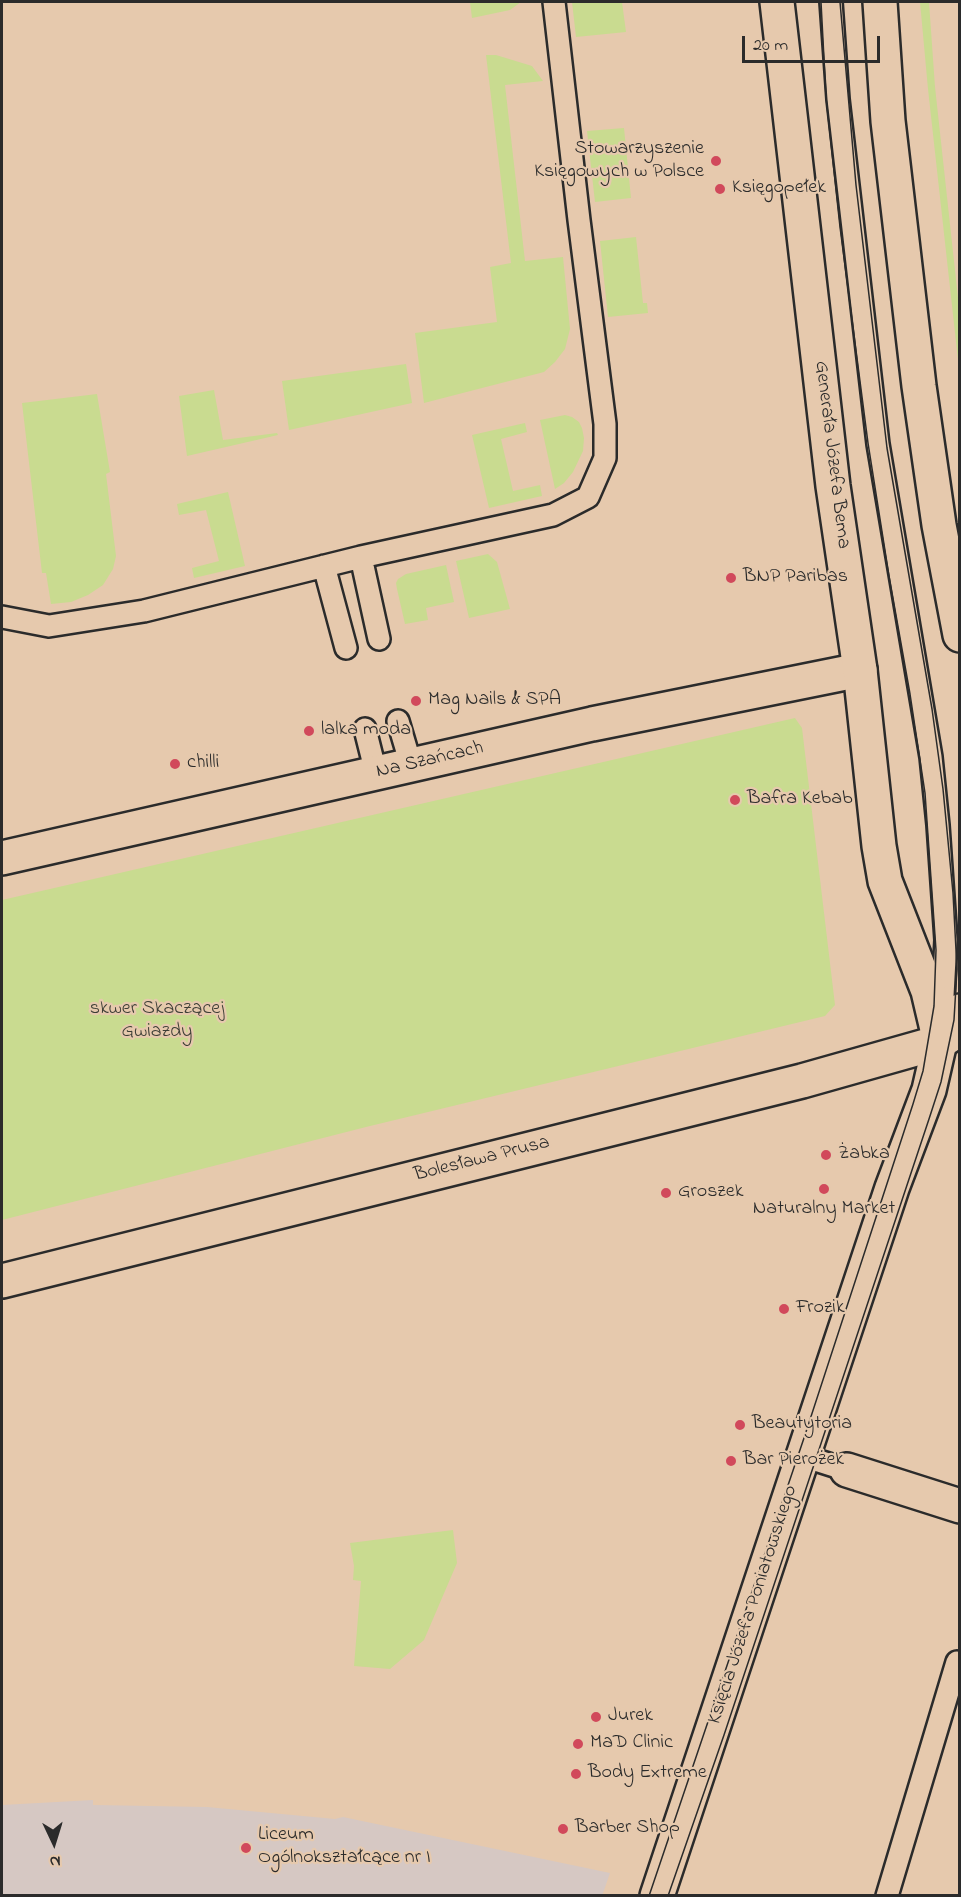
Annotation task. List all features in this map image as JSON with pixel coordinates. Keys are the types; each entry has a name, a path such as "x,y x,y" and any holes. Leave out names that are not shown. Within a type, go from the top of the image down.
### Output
{"street":[{"name":"Generała Józefa Bema","path":"777,2 833,486 860,670 879,846 885,881 928,992 950,1036"},
{"path":"880,2 888,121 920,386 939,525 960,635"},
{"name":"Na Szańcach","path":"2,858 603,722 860,670"},
{"path":"950,1036 960,1011"},
{"name":"Bolesława Prusa","path":"2,1281 802,1081 950,1036"},
{"name":"Księcia Józefa Poniatowskiego","path":"657,1896 892,1188 950,1036"},
{"path":"847,1470 960,1506"}],"lane":[{"path":"2,617 49,626 144,611 361,557 552,515 588,497 605,458 605,424 554,2"},
{"path":"831,2 838,99 878,444 931,758 946,940 950,1036"},
{"path":"361,557 379,639"},
{"path":"324,566 346,648"},
{"path":"398,721 411,765"},
{"path":"365,729 376,773"},
{"path":"803,1456 847,1470"},
{"path":"887,1896 957,1662"}],"shaded area":[{"name":"Liceum Ogólnokształcące nr I","path":"93,1800 93,1805 207,1807 335,1819 343,1817 610,1873 602,1896 2,1895 2,1805"}],"green space":[{"path":"470,2 521,2 510,10 472,18"},
{"path":"572,2 622,2 626,32 576,37"},
{"path":"920,2 929,2 935,87 959,307 959,369 928,89"},
{"path":"486,55 496,55 532,66 543,81 505,85 525,261 563,257 570,329 565,349 544,372 424,403 415,333 497,322 490,267 511,263"},
{"path":"624,128 631,198 595,202 587,131"},
{"path":"636,237 643,303 647,303 648,313 608,317 600,241"},
{"path":"406,364 412,403 289,430 282,381"},
{"path":"214,390 223,440 277,433 278,435 187,456 179,396"},
{"path":"97,394 110,472 106,474 116,556 113,569 103,585 71,602 51,604 46,573 42,573 22,403"},
{"path":"565,415 579,422 582,428 583,451 573,472 564,483 555,489 540,420"},
{"path":"525,423 527,432 501,439 513,491 540,485 542,496 489,508 472,435"},
{"path":"228,492 245,566 194,578 192,568 219,561 206,510 179,515 177,504"},
{"path":"488,554 497,562 510,609 469,618 456,561"},
{"path":"446,565 454,602 426,608 428,620 405,624 396,583 398,579 406,574"},
{"name":"skwer Skaczącej Gwiazdy","path":"795,718 802,728 835,1005 825,1016 366,1127 2,1220 2,900"},
{"path":"453,1530 457,1563 424,1640 390,1669 354,1666 361,1581 353,1580 354,1566 350,1543"}],"tram line":[{"path":"649,1896 804,1438 913,1104 923,1071 934,1006 936,950 925,793 868,443 826,97 821,2"},
{"path":"668,1896 724,1735 929,1119 941,1082 954,1020 957,969 953,893 943,789 932,709 887,448 856,185 840,2"}],"place":[{"name":"Stowarzyszenie Księgowych w Polsce","path":"716,161"},
{"name":"Księgopełek","path":"720,189"},
{"name":"BNP Paribas","path":"731,578"},
{"name":"Mag Nails & SPA","path":"416,701"},
{"name":"lalka moda","path":"309,731"},
{"name":"chilli","path":"175,764"},
{"name":"Bafra Kebab","path":"735,800"},
{"name":"Żabka","path":"826,1155"},
{"name":"Naturalny Market","path":"824,1189"},
{"name":"Groszek","path":"666,1193"},
{"name":"Frozik","path":"784,1309"},
{"name":"Beautytoria","path":"740,1425"},
{"name":"Bar Pierożek","path":"731,1461"},
{"name":"Jurek","path":"596,1717"},
{"name":"MaD Clinic","path":"578,1744"},
{"name":"Body Extreme","path":"576,1774"},
{"name":"Barber Shop","path":"563,1829"},
{"name":"Liceum Ogólnokształcące nr I","path":"246,1848"}]}
